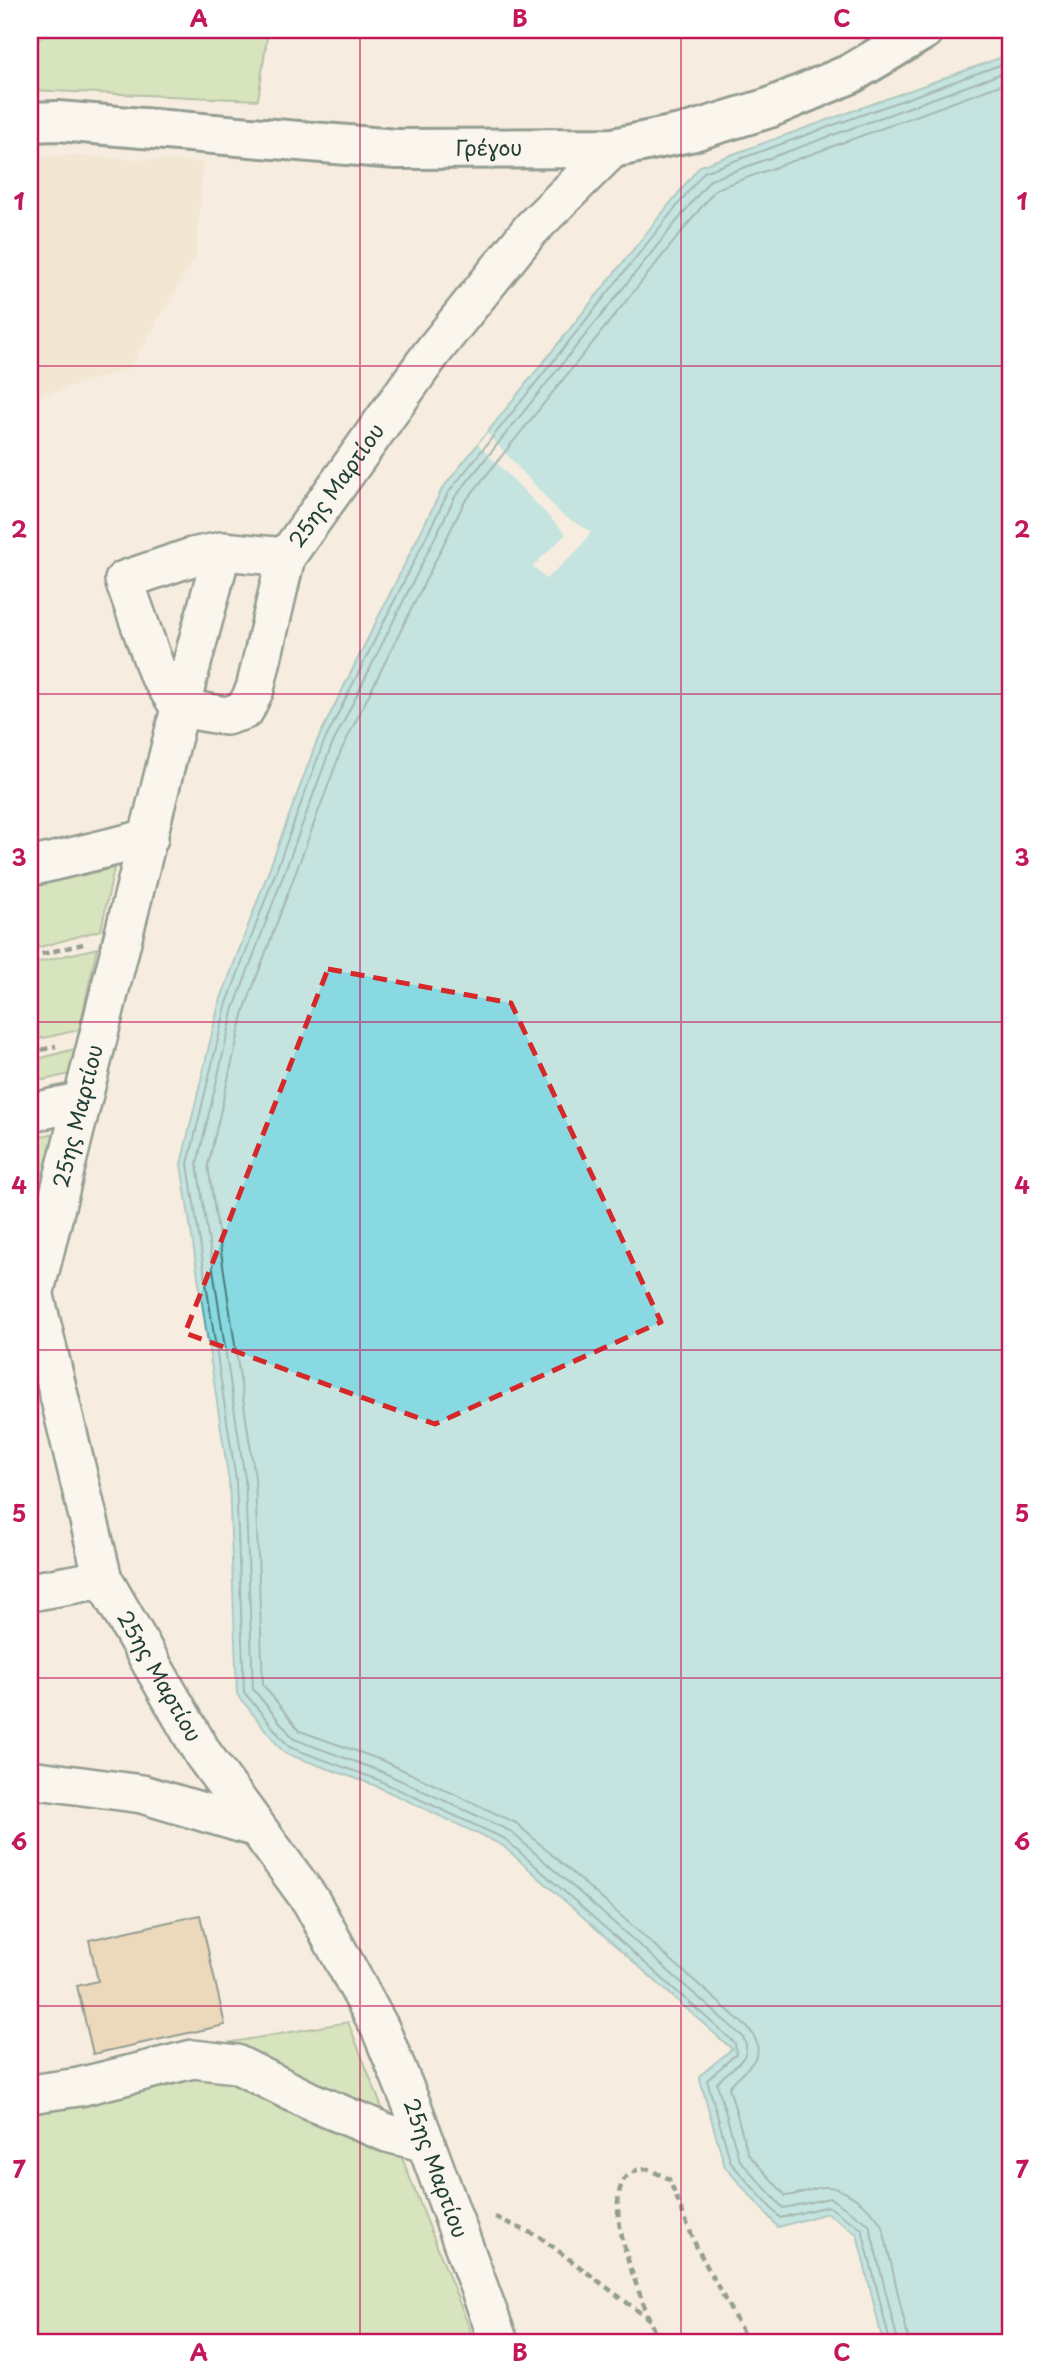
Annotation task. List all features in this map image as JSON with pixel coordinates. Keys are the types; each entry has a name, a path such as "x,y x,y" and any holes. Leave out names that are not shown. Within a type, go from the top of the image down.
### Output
{"main road":[{"name":"Γρέγου","path":"30,122 58,121 396,149 612,148 690,132 769,108 850,74 924,30"}],"street":[{"name":"25ης Μαρτίου","path":"499,2342 446,2195 380,2028 311,1901 203,1754 103,1580 32,1283 126,934 180,708 222,551 286,557 431,354 531,229 612,148"},
{"path":"222,551 192,557 124,580 157,672 180,708 226,716 245,710 255,689 286,557"},
{"path":"30,867 149,838"},
{"path":"30,1113 82,1101"},
{"path":"30,1592 103,1580"},
{"path":"30,1779 142,1794 257,1828"},
{"path":"30,2094 79,2087 193,2059 236,2064 310,2101 387,2133 426,2143"}],"path":[{"path":"30,957 126,934"},
{"path":"657,2342 624,2243 617,2200 625,2178 648,2169 665,2176 674,2188 697,2248 748,2342"},
{"path":"446,2195 540,2237 650,2321"}],"highlighted area":[{"path":"328,969 511,1003 661,1322 435,1424 185,1333"}],"shaded area":[{"path":"30,154 203,162 196,256 129,369 30,399"}],"green space":[{"path":"55,30 268,30 258,100 30,90 30,44"},
{"path":"114,868 101,930 30,950 30,887"},
{"path":"97,948 79,1030 30,1041 30,964"},
{"path":"75,1049 70,1074 30,1083 30,1061"},
{"path":"57,1133 49,1173 30,1180 30,1138"},
{"path":"348,2022 475,2342 30,2342 30,2077"}],"water":[{"path":"1011,54 1011,2342 883,2342 857,2234 827,2213 778,2227 725,2167 699,2076 732,2049 502,1845 374,1785 284,1753 237,1694 229,1481 181,1164 219,1004 317,741 442,489 700,166"}],"pier":[{"path":"487,433 562,515 591,532 578,550 546,579 533,566 566,534 478,444"}],"building":[{"path":"200,1915 225,2025 93,2054 77,1986 98,1981 89,1940"}]}
